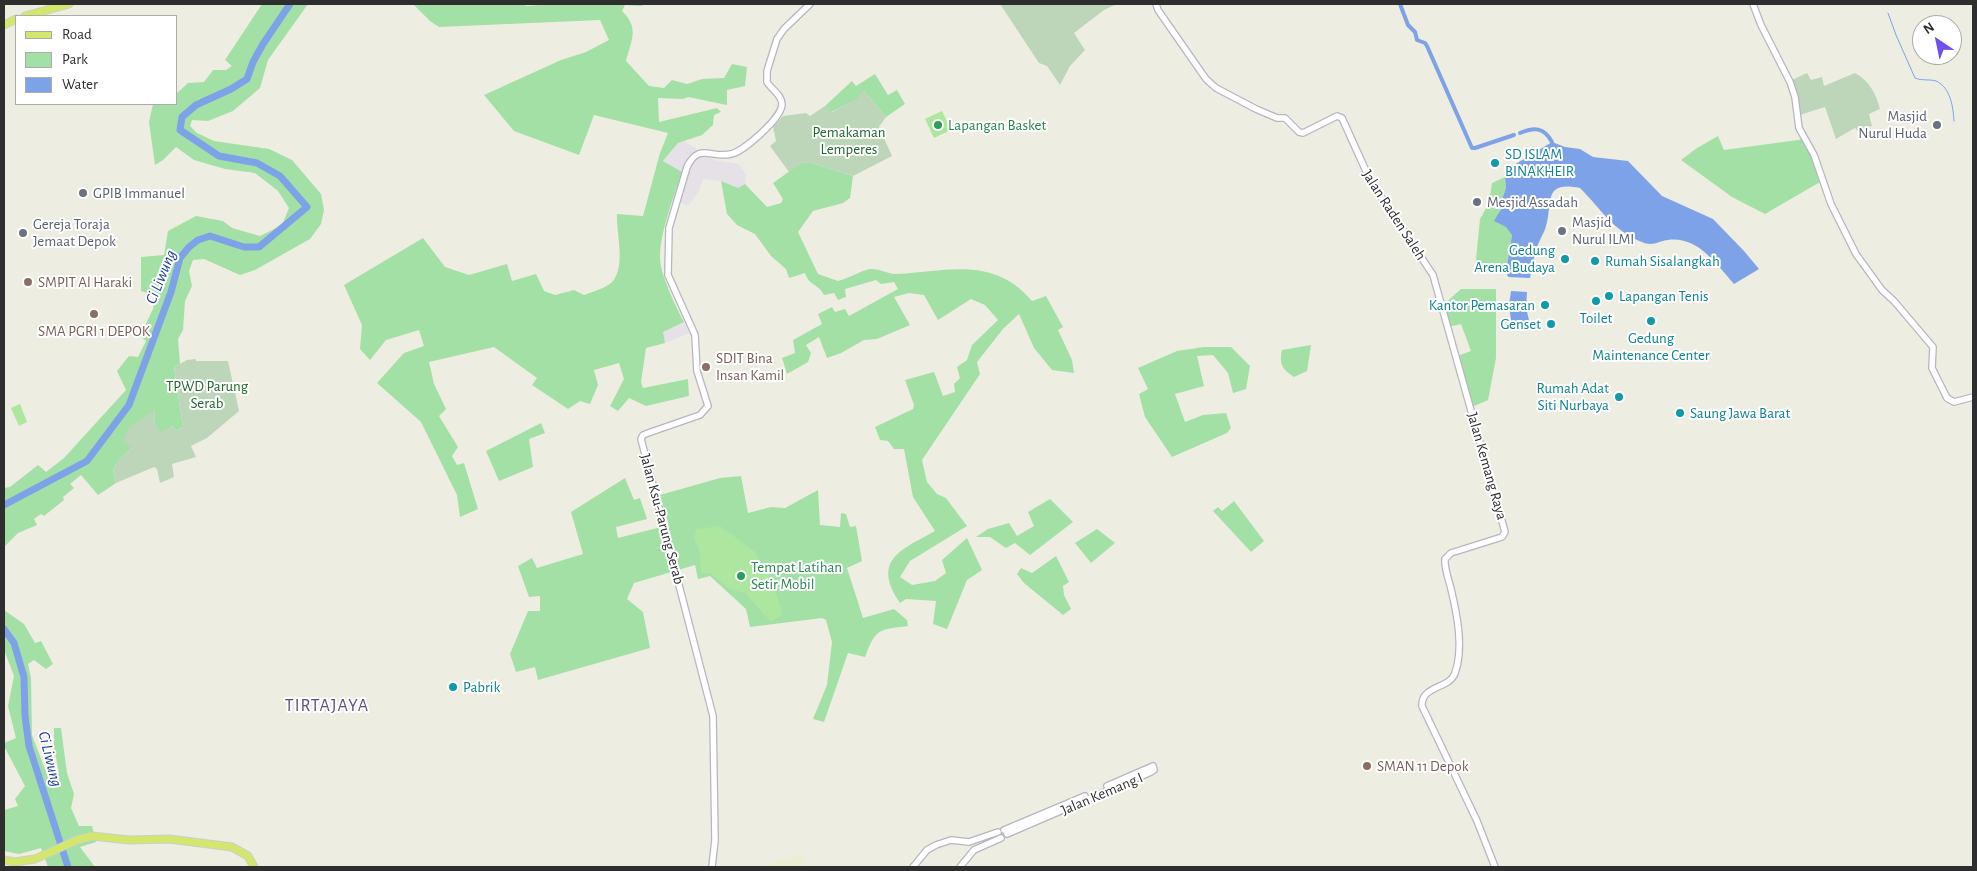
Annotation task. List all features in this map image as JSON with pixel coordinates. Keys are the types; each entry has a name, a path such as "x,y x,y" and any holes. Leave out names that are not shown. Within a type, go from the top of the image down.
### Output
{"main road":[{"path":"28,15 47,8 69,4"},
{"path":"4,860 22,861 42,856 92,836 129,840 169,839 232,847 248,856 254,867"},
{"path":"161,840 234,852 244,858 250,867"}],"street":[{"name":"Jalan Ksu-Parung Serab","path":"712,867 715,840 713,716 641,440 644,435 700,415 708,406 697,371 695,335 668,274 669,228 688,167 692,158 697,154 727,155 735,153 773,122 782,105 780,98 767,82 770,59 779,35 810,4"},
{"name":"Jalan Raden Saleh","path":"1156,4 1200,72 1216,88 1266,114 1277,118 1285,118 1303,134 1337,116 1342,118 1371,182 1427,266"},
{"path":"1753,4 1761,25 1790,82 1795,97 1799,128 1814,155 1831,204 1856,254 1882,290 1894,301 1933,347 1932,368 1947,398 1954,402 1973,397"},
{"name":"Jalan Kemang Raya","path":"1427,266 1433,275 1447,322 1506,532 1502,537 1451,552 1446,559 1458,623 1457,664 1452,679 1428,693 1422,702 1422,706 1477,821 1495,867"},
{"name":"Jalan Kemang I","path":"1153,766 1154,770 1152,772 1005,832 1153,766"},
{"path":"916,866 928,850 936,844 951,840 969,842 999,835 1004,838 1005,832"},
{"path":"960,867 974,850 999,835"},
{"path":"969,842 974,850"}],"shaded area":[{"path":"684,141 714,160 739,164 746,175 745,184 738,188 721,181 703,179 699,191 688,206 673,199 682,172 663,162 678,143"},
{"path":"684,322 689,333 665,343 662,332"},
{"path":"803,854 805,867 768,867 767,865"}],"green space":[{"path":"262,4 308,4 268,60 260,88 233,111 208,121 192,120 190,126 197,133 214,141 269,149 292,160 321,194 324,210 321,224 310,239 255,270 240,275 204,259 193,260 189,271 192,286 185,301 183,330 178,339 180,364 174,367 183,427 176,431 173,426 160,433 154,422 155,410 132,448 113,469 116,483 98,495 81,475 70,484 74,488 63,497 64,500 44,516 41,514 34,519 37,525 18,533 4,547 4,488 10,487 38,465 46,472 64,458 126,390 117,371 129,356 138,357 146,341 140,336 153,309 155,295 141,291 141,257 164,255 168,231 196,216 223,221 232,228 260,236 282,225 289,208 278,191 255,173 225,169 194,160 176,147 155,165 149,122 153,105 178,105 178,92 188,83 204,82 213,70 226,70 232,66 225,60"},
{"path":"413,4 521,4 527,6 550,4 643,4 642,6 625,5 622,11 631,23 633,35 626,61 649,86 664,88 672,80 687,84 702,79 724,78 732,64 747,67 745,86 727,90 727,105 688,97 683,99 658,98 659,122 717,108 721,112 714,115 713,125 702,135 678,143 663,161 682,172 665,226 660,258 665,281 684,322 663,332 665,343 646,348 641,382 643,388 688,379 689,396 646,406 629,398 618,411 610,406 624,379 619,363 594,370 598,385 590,404 580,401 568,409 532,385 537,378 494,347 429,362 434,384 446,409 439,416 458,447 452,456 457,465 464,463 478,509 460,517 457,495 421,422 377,383 404,353 424,346 419,330 386,340 370,360 360,349 362,325 344,285 423,238 445,267 469,275 507,264 512,281 536,274 544,291 555,295 574,290 584,295 603,288 613,281 619,266 620,249 617,214 643,216 660,153 668,133 594,115 579,155 514,131 484,95 561,60 586,52 609,40 600,20 439,27"},
{"path":"1000,4 1117,4 1104,10 1074,33 1085,50 1070,66 1060,85 1047,66 1039,63"},
{"path":"1807,73 1811,80 1822,77 1824,86 1855,73 1864,79 1871,88 1880,109 1869,114 1872,126 1857,131 1856,128 1853,129 1836,139 1825,107 1800,115 1792,80"},
{"path":"875,74 888,95 897,90 905,104 886,117 864,91 859,99 831,112 825,106 852,81 856,86"},
{"name":"Pemakaman Lemperes","path":"864,91 886,117 879,127 892,156 853,176 809,162 801,163 789,172 770,146 776,141 773,127 783,116 806,113 810,116 825,106 832,112 858,99 858,95"},
{"name":"Lapangan Basket","path":"942,111 951,130 934,138 925,119"},
{"path":"1718,136 1724,150 1805,139 1820,182 1765,214 1732,197 1681,160"},
{"path":"809,162 853,176 850,198 843,203 813,211 798,232 818,274 838,281 870,269 897,274 952,269 986,272 1002,277 1017,287 1032,301 1046,296 1063,327 1058,330 1072,360 1074,373 1052,370 1034,348 1019,314 1003,329 977,362 980,374 922,460 927,482 937,494 946,498 967,526 910,561 900,577 912,585 935,581 946,573 942,560 967,538 982,570 967,580 947,629 933,624 936,601 906,599 900,603 892,588 888,576 889,566 894,558 911,544 935,531 913,497 904,449 894,449 888,441 880,440 875,427 913,409 914,405 905,380 934,372 943,396 955,392 954,384 960,378 957,367 967,360 972,345 998,320 985,305 971,299 938,320 924,295 909,293 894,297 910,325 877,339 864,340 841,353 827,358 819,337 806,345 811,353 808,362 787,374 782,358 795,353 793,340 822,324 818,314 832,307 835,312 845,309 849,316 898,289 894,282 881,284 876,280 845,289 846,297 838,300 834,293 824,295 819,288 809,281 805,273 789,278 786,269 771,256 755,234 737,225 727,214 721,181 738,188 745,184 767,207 781,203 783,199 773,183 801,163"},
{"path":"1505,177 1506,188 1501,202 1498,223 1506,226 1512,235 1506,271 1475,269 1480,219 1489,203 1492,183"},
{"path":"1461,289 1496,289 1496,358 1488,400 1472,407 1457,356 1471,351 1461,324 1448,327 1443,305"},
{"path":"1311,345 1307,371 1294,377 1282,366 1282,350"},
{"path":"1204,347 1231,347 1250,366 1246,389 1233,393 1228,373 1213,355 1197,356 1204,386 1175,394 1185,422 1203,415 1226,413 1231,428 1227,433 1172,457 1145,417 1139,394 1148,389 1138,368 1177,351"},
{"name":"TPWD Parung Serab","path":"196,359 196,361 228,361 239,411 207,438 191,446 196,457 172,464 174,477 160,483 157,469 154,467 116,483 113,469 132,448 123,441 129,427 155,410 154,422 160,432 173,426 176,431 183,427 174,367 187,360"},
{"path":"20,404 27,422 19,426 11,408"},
{"path":"541,423 545,433 529,439 533,467 499,481 486,451"},
{"path":"741,476 748,513 771,507 785,508 818,490 820,525 840,527 841,513 846,514 850,527 856,526 862,561 847,568 863,618 894,609 907,620 908,626 890,628 879,632 872,640 865,657 848,653 824,722 813,719 827,685 832,642 826,620 822,618 750,627 746,609 710,576 698,579 695,565 634,583 627,599 643,612 650,648 538,680 535,667 516,672 510,654 528,611 540,611 540,596 529,597 518,566 532,558 537,568 583,554 571,512 625,478 634,500 640,498 647,519 616,527 618,538 669,525 660,495 720,478"},
{"path":"1050,499 1073,522 1030,555 1015,543 1006,548 990,537 976,537 988,529 1009,523 1017,536 1034,526 1028,512"},
{"path":"1234,501 1264,541 1251,552 1213,511 1218,507 1222,511"},
{"name":"Tempat Latihan Setir Mobil","path":"720,526 754,551 771,578 783,614 771,622 745,593 729,589 710,573 701,573 700,554 694,538 696,529"},
{"path":"1097,529 1115,543 1091,563 1075,543"},
{"path":"1056,556 1069,582 1063,586 1064,595 1071,609 1063,615 1024,583 1017,574 1021,568 1032,573"},
{"path":"4,610 24,624 35,643 41,641 53,664 46,669 34,660 28,664 31,678 32,735 48,777 59,773 54,747 54,728 61,728 67,773 74,794 71,808 79,826 92,826 96,842 80,847 95,867 48,867 41,848 19,854 4,851 4,810 18,806 15,799 25,786 4,746 4,743 16,738 8,706 14,676 4,650"}],"water":[{"path":"1552,142 1565,147 1580,149 1593,157 1628,161 1662,196 1713,219 1759,269 1734,284 1713,260 1697,247 1679,240 1668,240 1652,244 1642,242 1623,232 1608,219 1580,188 1568,186 1560,187 1551,196 1546,228 1536,249 1530,278 1508,277 1506,271 1512,235 1506,227 1494,221 1501,209 1501,202 1506,188 1505,177 1514,165"},
{"path":"1511,291 1527,292 1526,307 1530,325 1512,328 1509,305"}],"waterway":[{"name":"Ci Liwung","path":"4,505 87,461 129,405 171,292 180,258 189,247 198,240 210,236 244,247 259,247 307,207 280,176 257,163 219,156 180,130 182,117 196,105 231,89 247,79 253,62 263,44 290,4"},
{"path":"1400,4 1408,25 1415,32 1417,40 1425,43 1427,46 1472,148 1514,135"},
{"path":"1888,13 1915,78 1936,81 1945,88 1952,104 1954,121"},
{"path":"1520,133 1534,129 1542,131 1546,133 1552,142"},
{"name":"Ci Liwung","path":"4,629 14,643 24,677 25,716 29,746 68,867"}],"place":[{"name":"Lapangan Basket","path":"938,125"},
{"name":"Masjid Nurul Huda","path":"1937,125"},
{"name":"SD ISLAM BINAKHEIR","path":"1495,163"},
{"name":"GPIB Immanuel","path":"83,193"},
{"name":"Mesjid Assadah","path":"1477,202"},
{"name":"Masjid Nurul ILMI","path":"1562,231"},
{"name":"Gereja Toraja Jemaat Depok","path":"23,233"},
{"name":"Gedung Arena Budaya","path":"1565,259"},
{"name":"Rumah Sisalangkah","path":"1595,261"},
{"name":"SMPIT Al Haraki","path":"28,282"},
{"name":"Lapangan Tenis","path":"1609,296"},
{"name":"Toilet","path":"1596,301"},
{"name":"Kantor Pemasaran","path":"1545,305"},
{"name":"SMA PGRI 1 DEPOK","path":"94,314"},
{"name":"Gedung Maintenance Center","path":"1651,321"},
{"name":"Genset","path":"1551,324"},
{"name":"SDIT Bina Insan Kamil","path":"706,367"},
{"name":"Rumah Adat Siti Nurbaya","path":"1619,397"},
{"name":"Saung Jawa Barat","path":"1680,413"},
{"name":"Tempat Latihan Setir Mobil","path":"741,576"},
{"name":"Pabrik","path":"453,687"},
{"name":"SMAN 11 Depok","path":"1367,766"}],"district":[{"name":"TIRTAJAYA","path":"327,706"}]}
